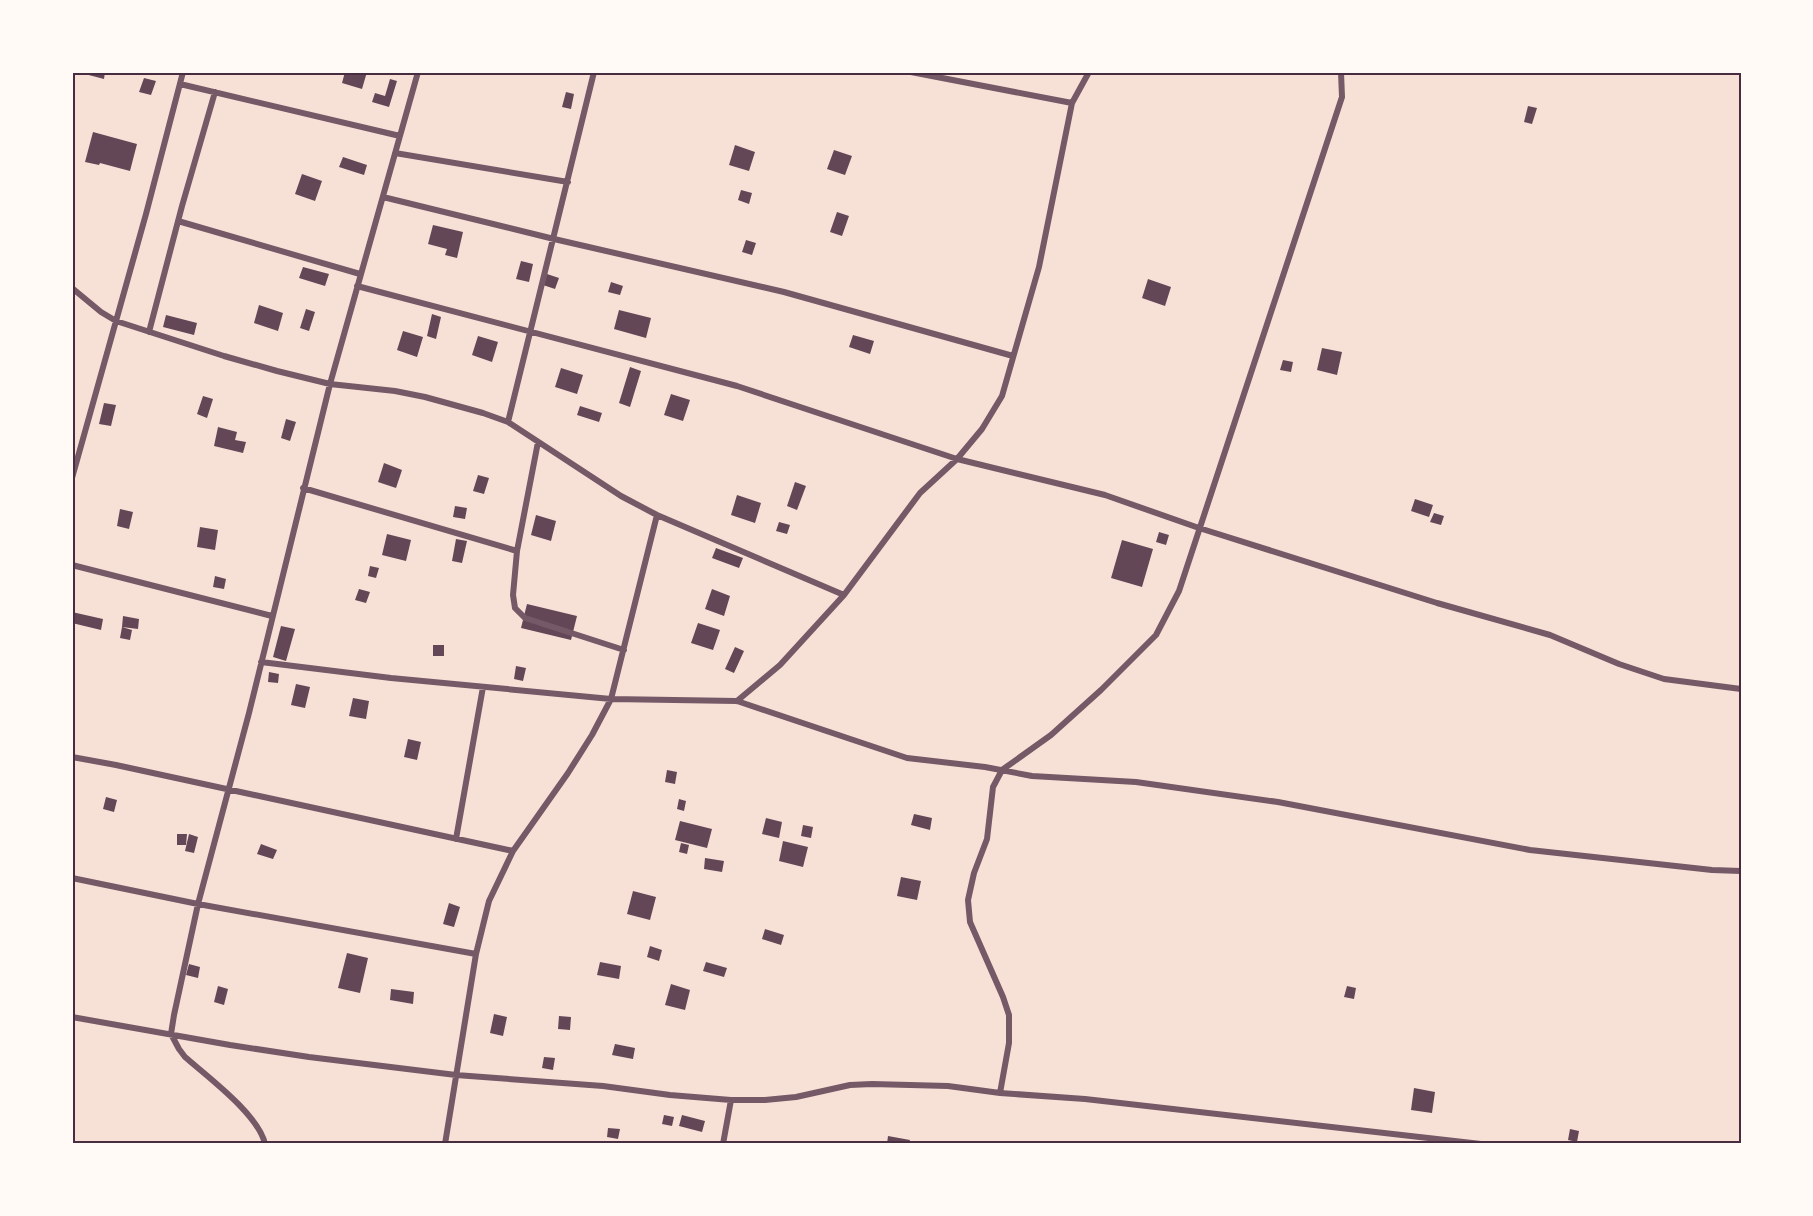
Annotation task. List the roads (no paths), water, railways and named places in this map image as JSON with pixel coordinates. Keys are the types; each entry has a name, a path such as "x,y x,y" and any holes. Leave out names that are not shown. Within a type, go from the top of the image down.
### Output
{"street":[{"path":"72,478 183,72"},
{"path":"265,1144 253,1121 222,1089 185,1057 171,1034 198,904 229,790 303,488 360,274 418,72"},
{"path":"508,422 594,72"},
{"path":"911,72 1072,103"},
{"path":"737,701 780,665 844,595 920,493 957,459 982,429 1002,396 1040,267 1072,103 1089,72"},
{"path":"1000,1093 1009,1043 1009,1015 970,922 968,900 974,873 987,839 993,787 1002,770 1051,735 1101,690 1156,635 1179,591 1342,97 1341,72"},
{"path":"180,84 400,136"},
{"path":"149,332 215,92"},
{"path":"395,153 568,182"},
{"path":"383,197 784,292 1013,356"},
{"path":"178,221 360,274"},
{"path":"357,286 737,386 957,459 1105,495 1199,528 1437,603 1550,635 1619,664 1664,679 1741,689"},
{"path":"72,288 101,312 116,321 224,356 330,384 425,397 508,422 621,496 657,515 844,595"},
{"path":"538,442 517,551 513,595 515,608 525,618 624,650"},
{"path":"72,446 80,448"},
{"path":"303,488 517,551"},
{"path":"445,1144 476,954 489,901 513,851 574,764 611,699 657,515"},
{"path":"72,565 272,616"},
{"path":"261,662 391,678 611,699 737,701 907,758 1032,776 1136,782 1278,802 1530,850 1712,870 1741,871"},
{"path":"456,839 483,687"},
{"path":"72,757 513,851"},
{"path":"72,878 198,904 476,954"},
{"path":"72,1017 309,1057 456,1075 603,1086 670,1095 731,1100 796,1097 850,1085 948,1086 1000,1093 1085,1099 1481,1144"},
{"path":"723,1144 731,1100"}]}
